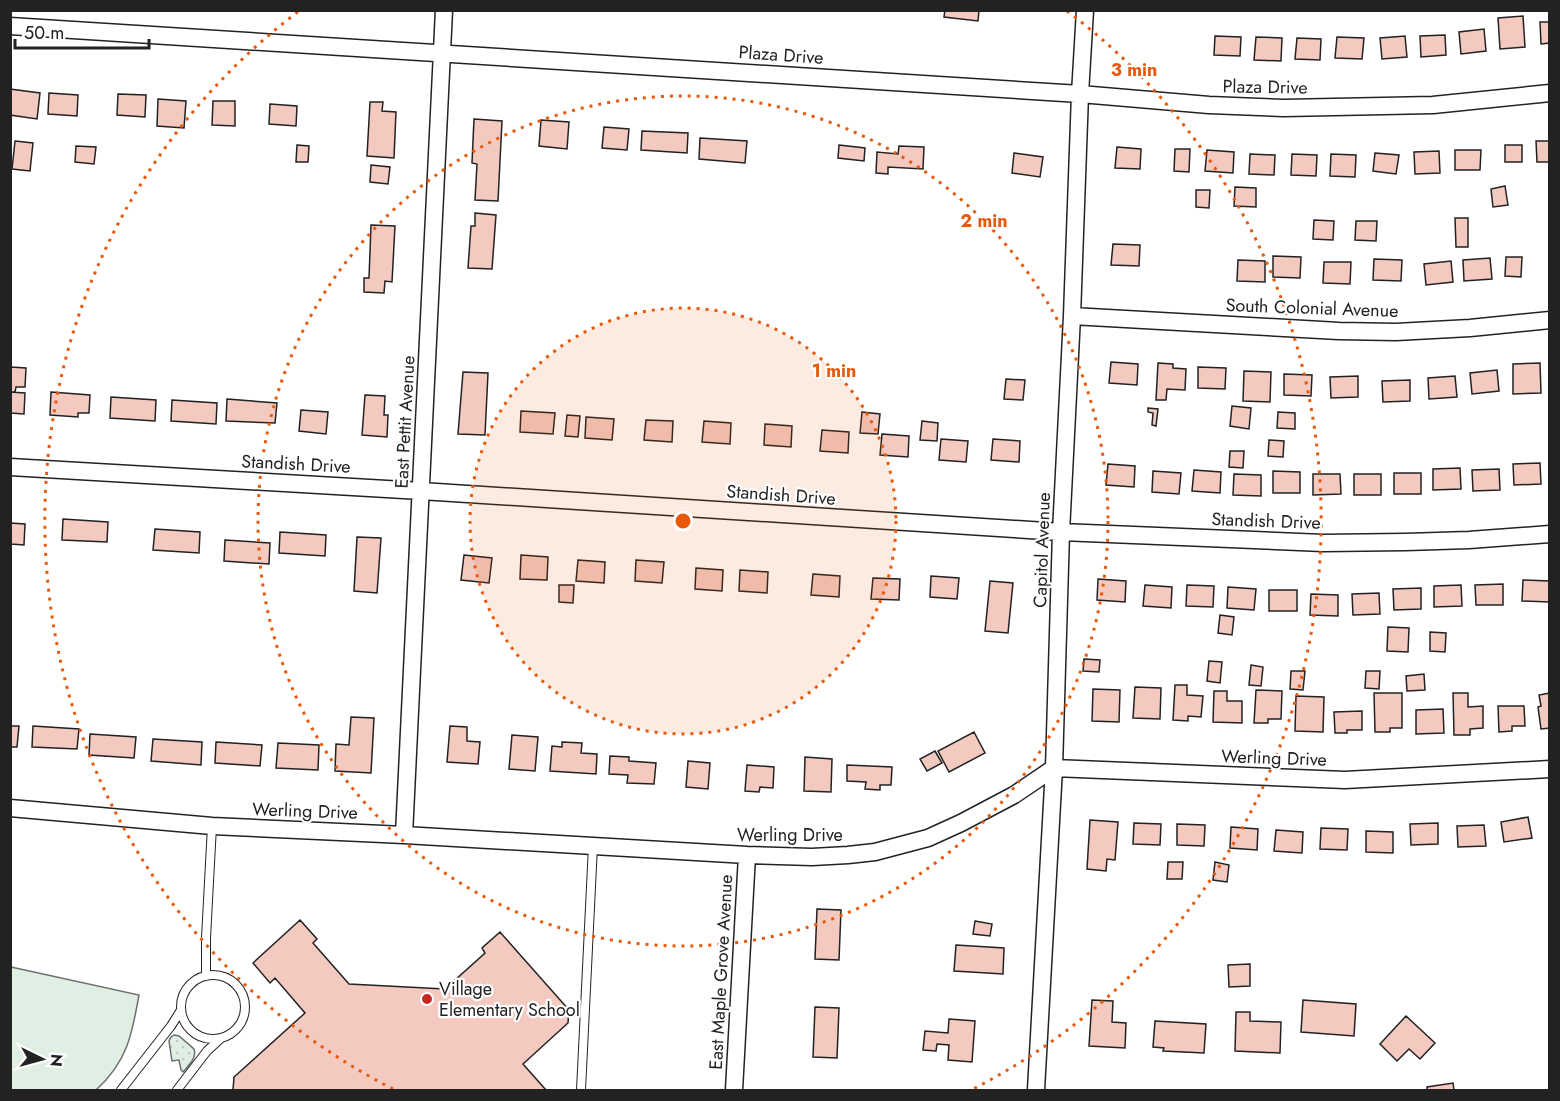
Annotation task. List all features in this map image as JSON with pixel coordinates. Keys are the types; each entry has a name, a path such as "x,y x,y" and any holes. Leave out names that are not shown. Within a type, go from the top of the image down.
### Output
{"street":[{"name":"East Pettit Avenue","path":"404,835 444,10"},
{"name":"Capitol Avenue","path":"1036,1090 1054,768 1061,532 1085,10"},
{"name":"Plaza Drive","path":"10,26 1080,94 1209,105 1296,108 1433,105 1550,93"},
{"name":"South Colonial Avenue","path":"1072,315 1339,331 1396,332 1550,320"},
{"name":"Standish Drive","path":"10,467 1061,532 1323,543 1458,541 1550,534"},
{"name":"Werling Drive","path":"10,808 212,826 812,857 875,852 928,838 1014,795 1054,768 1345,780 1550,769"},
{"name":"East Maple Grove Avenue","path":"734,1090 747,855"}],"lane":[{"path":"206,976 212,826"},
{"path":"581,1090 593,846"},
{"path":"177,1090 207,1051 239,1027 244,1017 245,1005 236,985 217,975 206,976 187,988 182,998 181,1010 184,1021 198,1036 220,1039"},
{"path":"121,1090 181,1010"}],"green space":[{"path":"11,967 139,995 127,1047 115,1069 96,1090 11,1090"},
{"path":"174,1035 179,1036 195,1052 190,1064 183,1072 179,1060 172,1061 169,1041"}],"building":[{"path":"945,10 979,10 978,21 944,17"},
{"path":"1523,16 1525,47 1500,49 1498,18"},
{"path":"1540,22 1550,22 1550,43 1541,44"},
{"path":"1484,29 1486,51 1461,54 1459,32"},
{"path":"1445,35 1446,55 1421,57 1420,36"},
{"path":"1215,36 1241,37 1240,56 1214,55"},
{"path":"1405,36 1407,57 1382,59 1380,38"},
{"path":"1256,37 1282,38 1281,61 1254,60"},
{"path":"1337,37 1364,38 1362,59 1335,58"},
{"path":"1297,38 1321,39 1320,60 1295,59"},
{"path":"10,89 40,93 37,119 10,115"},
{"path":"49,93 78,95 77,116 48,114"},
{"path":"118,94 146,95 145,117 117,115"},
{"path":"158,99 186,101 184,128 157,126"},
{"path":"213,101 235,101 235,126 212,125"},
{"path":"370,102 383,102 382,111 396,112 394,158 367,156"},
{"path":"270,104 297,106 296,126 269,124"},
{"path":"474,119 502,121 498,201 475,200 477,164 472,163"},
{"path":"541,120 569,122 567,149 539,146"},
{"path":"604,127 629,129 627,150 602,148"},
{"path":"642,131 688,133 687,153 641,150"},
{"path":"700,138 747,141 745,163 699,159"},
{"path":"15,141 33,143 30,171 12,169"},
{"path":"1536,141 1550,141 1550,162 1537,162"},
{"path":"297,145 309,146 308,162 296,162"},
{"path":"839,145 865,148 864,161 838,158"},
{"path":"1505,145 1522,145 1522,162 1505,162"},
{"path":"76,146 96,147 94,164 75,162"},
{"path":"899,146 924,147 923,169 888,167 888,174 876,173 877,152 898,154"},
{"path":"1117,147 1141,149 1140,169 1115,168"},
{"path":"1175,149 1190,149 1189,172 1174,171"},
{"path":"1207,150 1234,152 1233,173 1205,171"},
{"path":"1455,150 1481,150 1480,170 1455,170"},
{"path":"1439,151 1440,173 1415,174 1414,152"},
{"path":"1014,153 1043,157 1040,177 1012,173"},
{"path":"1375,153 1399,155 1396,174 1373,171"},
{"path":"1250,154 1275,155 1274,175 1249,174"},
{"path":"1292,154 1317,155 1316,176 1291,175"},
{"path":"1331,154 1356,155 1355,177 1330,176"},
{"path":"371,165 390,167 388,184 370,182"},
{"path":"1505,186 1508,205 1493,207 1491,189"},
{"path":"1235,187 1256,188 1256,207 1234,206"},
{"path":"1196,190 1210,190 1209,208 1196,207"},
{"path":"475,213 496,215 492,269 468,268 471,226 475,226"},
{"path":"1455,218 1468,218 1468,247 1456,247"},
{"path":"1314,220 1334,221 1333,240 1313,239"},
{"path":"1356,221 1377,221 1376,241 1355,240"},
{"path":"371,225 395,226 392,282 385,281 384,293 364,292 364,278 369,278"},
{"path":"1113,244 1140,245 1139,266 1111,265"},
{"path":"1273,256 1301,257 1300,278 1273,277"},
{"path":"1506,257 1522,257 1521,277 1505,276"},
{"path":"1490,258 1492,279 1464,281 1463,260"},
{"path":"1374,259 1402,260 1401,281 1373,280"},
{"path":"1238,260 1265,261 1265,282 1237,281"},
{"path":"1451,261 1453,282 1426,285 1424,264"},
{"path":"1324,262 1351,262 1350,284 1323,283"},
{"path":"1111,362 1138,364 1137,385 1109,383"},
{"path":"1158,363 1173,364 1173,368 1186,369 1185,390 1167,389 1166,400 1156,400"},
{"path":"1540,363 1541,393 1513,394 1513,364"},
{"path":"10,367 26,368 25,387 16,387 15,392 10,392"},
{"path":"1198,367 1226,368 1225,389 1198,388"},
{"path":"1497,370 1499,391 1472,394 1470,373"},
{"path":"1244,371 1271,372 1270,402 1243,401"},
{"path":"463,372 488,373 485,435 458,434"},
{"path":"1284,374 1312,375 1311,396 1284,395"},
{"path":"1358,376 1358,397 1331,398 1330,377"},
{"path":"1455,376 1457,397 1429,399 1428,378"},
{"path":"1006,379 1025,380 1023,400 1004,399"},
{"path":"1410,380 1410,401 1383,402 1382,381"},
{"path":"10,392 25,393 24,414 10,413"},
{"path":"51,392 90,395 89,413 78,413 78,417 50,415"},
{"path":"365,395 385,396 384,415 388,415 387,437 362,435"},
{"path":"111,397 156,400 155,421 110,418"},
{"path":"227,399 277,403 275,423 226,421"},
{"path":"172,400 217,403 216,424 171,421"},
{"path":"1232,406 1251,408 1249,429 1230,426"},
{"path":"1148,408 1158,409 1156,426 1152,425 1153,413 1148,412"},
{"path":"301,410 328,412 326,434 299,431"},
{"path":"521,411 555,413 553,434 520,432"},
{"path":"862,412 880,414 878,434 860,433"},
{"path":"1278,412 1295,413 1295,429 1277,428"},
{"path":"567,415 580,416 578,437 565,436"},
{"path":"586,417 614,419 612,440 585,438"},
{"path":"646,420 673,421 672,442 644,440"},
{"path":"704,421 731,423 730,444 702,442"},
{"path":"922,421 938,423 937,441 920,440"},
{"path":"765,424 792,426 791,447 764,445"},
{"path":"822,430 849,432 848,453 820,451"},
{"path":"882,434 909,436 908,457 880,455"},
{"path":"941,439 968,441 966,462 939,460"},
{"path":"993,439 1020,441 1019,462 991,460"},
{"path":"1269,440 1284,441 1283,457 1268,456"},
{"path":"1230,451 1244,451 1243,468 1229,467"},
{"path":"1540,463 1541,484 1514,485 1513,464"},
{"path":"1108,464 1135,466 1134,487 1106,485"},
{"path":"1460,468 1461,489 1433,490 1433,469"},
{"path":"1499,469 1500,490 1473,491 1472,470"},
{"path":"1194,470 1221,472 1220,493 1192,491"},
{"path":"1153,471 1181,473 1179,494 1152,492"},
{"path":"1273,471 1300,472 1300,493 1273,493"},
{"path":"1394,473 1421,473 1421,494 1394,494"},
{"path":"1234,474 1261,475 1261,496 1233,495"},
{"path":"1313,474 1340,474 1341,494 1313,495"},
{"path":"1354,474 1381,474 1381,495 1354,495"},
{"path":"63,519 108,522 107,542 62,540"},
{"path":"10,523 25,524 24,545 10,544"},
{"path":"155,529 200,532 199,553 153,550"},
{"path":"280,532 326,535 325,556 279,553"},
{"path":"357,537 381,538 377,593 354,591"},
{"path":"225,540 270,543 269,564 224,561"},
{"path":"464,555 492,558 489,583 461,580"},
{"path":"521,555 548,557 547,580 520,579"},
{"path":"578,560 605,562 604,583 576,581"},
{"path":"636,560 664,562 662,583 635,581"},
{"path":"696,568 723,570 722,591 695,589"},
{"path":"740,570 768,572 767,593 739,591"},
{"path":"813,574 840,576 839,597 811,595"},
{"path":"931,576 959,578 957,599 930,597"},
{"path":"873,578 900,579 899,600 871,599"},
{"path":"1098,579 1126,581 1125,602 1097,600"},
{"path":"1523,580 1550,581 1549,602 1522,601"},
{"path":"990,581 1013,583 1008,633 985,631"},
{"path":"1503,584 1503,605 1476,605 1475,585"},
{"path":"559,585 574,585 573,603 559,602"},
{"path":"1145,585 1172,587 1171,608 1143,606"},
{"path":"1187,585 1214,586 1213,607 1186,606"},
{"path":"1461,585 1462,606 1434,607 1434,586"},
{"path":"1228,587 1256,589 1254,610 1227,608"},
{"path":"1421,588 1421,609 1394,610 1393,589"},
{"path":"1269,590 1297,590 1297,611 1269,611"},
{"path":"1379,593 1380,614 1353,615 1352,594"},
{"path":"1311,594 1338,595 1338,616 1310,615"},
{"path":"1220,615 1234,617 1232,635 1218,633"},
{"path":"1388,627 1409,628 1408,652 1387,651"},
{"path":"1430,632 1446,633 1445,652 1430,651"},
{"path":"1084,659 1100,660 1099,672 1083,671"},
{"path":"1209,661 1222,662 1220,683 1207,681"},
{"path":"1251,665 1263,667 1261,686 1249,685"},
{"path":"1291,671 1305,671 1303,690 1290,689"},
{"path":"1366,671 1380,671 1379,689 1365,688"},
{"path":"1424,674 1425,690 1407,691 1406,676"},
{"path":"1175,685 1187,685 1187,695 1203,696 1201,717 1188,716 1188,721 1173,720"},
{"path":"1135,687 1161,688 1160,719 1133,718"},
{"path":"1093,689 1120,690 1119,722 1092,721"},
{"path":"1256,690 1282,691 1281,719 1268,719 1268,723 1254,723"},
{"path":"1214,691 1227,691 1227,701 1242,701 1242,723 1213,722"},
{"path":"1374,693 1402,693 1402,728 1390,728 1390,732 1375,732"},
{"path":"1453,693 1468,693 1468,707 1483,706 1483,728 1470,729 1470,735 1454,735"},
{"path":"1550,693 1550,728 1541,729 1539,695"},
{"path":"1296,696 1324,697 1323,732 1295,731"},
{"path":"1498,706 1524,706 1525,726 1512,726 1512,731 1499,732"},
{"path":"1443,709 1444,733 1416,734 1416,710"},
{"path":"1362,711 1362,730 1335,733 1334,712"},
{"path":"351,717 374,718 371,773 335,771 336,744 349,745"},
{"path":"10,726 19,726 17,747 10,747"},
{"path":"33,726 79,729 77,749 32,747"},
{"path":"450,726 467,727 467,741 480,742 478,764 447,762"},
{"path":"974,732 985,753 949,772 938,751"},
{"path":"90,734 136,737 134,758 89,755"},
{"path":"512,735 538,737 535,771 509,769"},
{"path":"153,739 202,742 201,765 151,761"},
{"path":"216,742 262,745 260,766 215,763"},
{"path":"562,742 582,743 581,753 597,754 596,774 550,771 552,746 562,747"},
{"path":"278,743 319,745 318,770 276,768"},
{"path":"935,751 942,763 927,771 920,759"},
{"path":"610,756 629,757 629,761 656,763 654,784 627,783 628,775 609,774"},
{"path":"805,757 832,759 831,792 804,791"},
{"path":"688,761 710,763 708,789 686,787"},
{"path":"747,765 774,767 773,788 760,787 759,792 745,791"},
{"path":"847,765 892,767 891,785 880,785 880,790 865,789 866,782 847,781"},
{"path":"1528,817 1532,838 1504,842 1501,822"},
{"path":"1090,820 1118,822 1115,860 1107,859 1106,871 1087,869"},
{"path":"1134,823 1161,824 1160,845 1133,844"},
{"path":"1438,823 1438,844 1411,845 1410,824"},
{"path":"1177,824 1205,825 1204,846 1177,845"},
{"path":"1484,825 1486,846 1458,847 1457,826"},
{"path":"1231,827 1258,829 1257,850 1230,848"},
{"path":"1321,828 1348,829 1347,850 1320,849"},
{"path":"1276,830 1303,832 1302,853 1274,851"},
{"path":"1366,831 1393,832 1393,853 1366,852"},
{"path":"1168,862 1183,862 1182,879 1167,879"},
{"path":"1215,862 1229,865 1227,882 1213,880"},
{"path":"817,909 841,910 839,960 815,959"},
{"name":"Village Elementary School","path":"300,920 317,939 313,943 349,984 445,989 485,953 482,948 500,932 569,1010 568,1023 523,1064 546,1090 233,1090 234,1077 305,1013 275,978 270,983 253,963"},
{"path":"975,921 992,924 990,936 973,934"},
{"path":"956,945 1004,948 1003,974 954,971"},
{"path":"1250,964 1250,986 1229,987 1228,965"},
{"path":"1092,1000 1113,1001 1112,1022 1126,1023 1125,1048 1089,1046"},
{"path":"1303,1000 1356,1004 1354,1036 1301,1032"},
{"path":"815,1007 839,1008 837,1058 813,1057"},
{"path":"1236,1012 1250,1012 1250,1021 1281,1022 1280,1053 1235,1051"},
{"path":"1406,1016 1435,1043 1420,1059 1409,1049 1397,1061 1380,1044"},
{"path":"949,1019 975,1021 972,1062 948,1060 949,1045 937,1044 936,1051 923,1050 925,1031 948,1033"},
{"path":"1155,1021 1206,1024 1204,1053 1163,1051 1164,1048 1153,1047"},
{"path":"1453,1083 1454,1090 1427,1090 1427,1087"}],"place":[{"name":"Village Elementary School","path":"427,999"}]}
